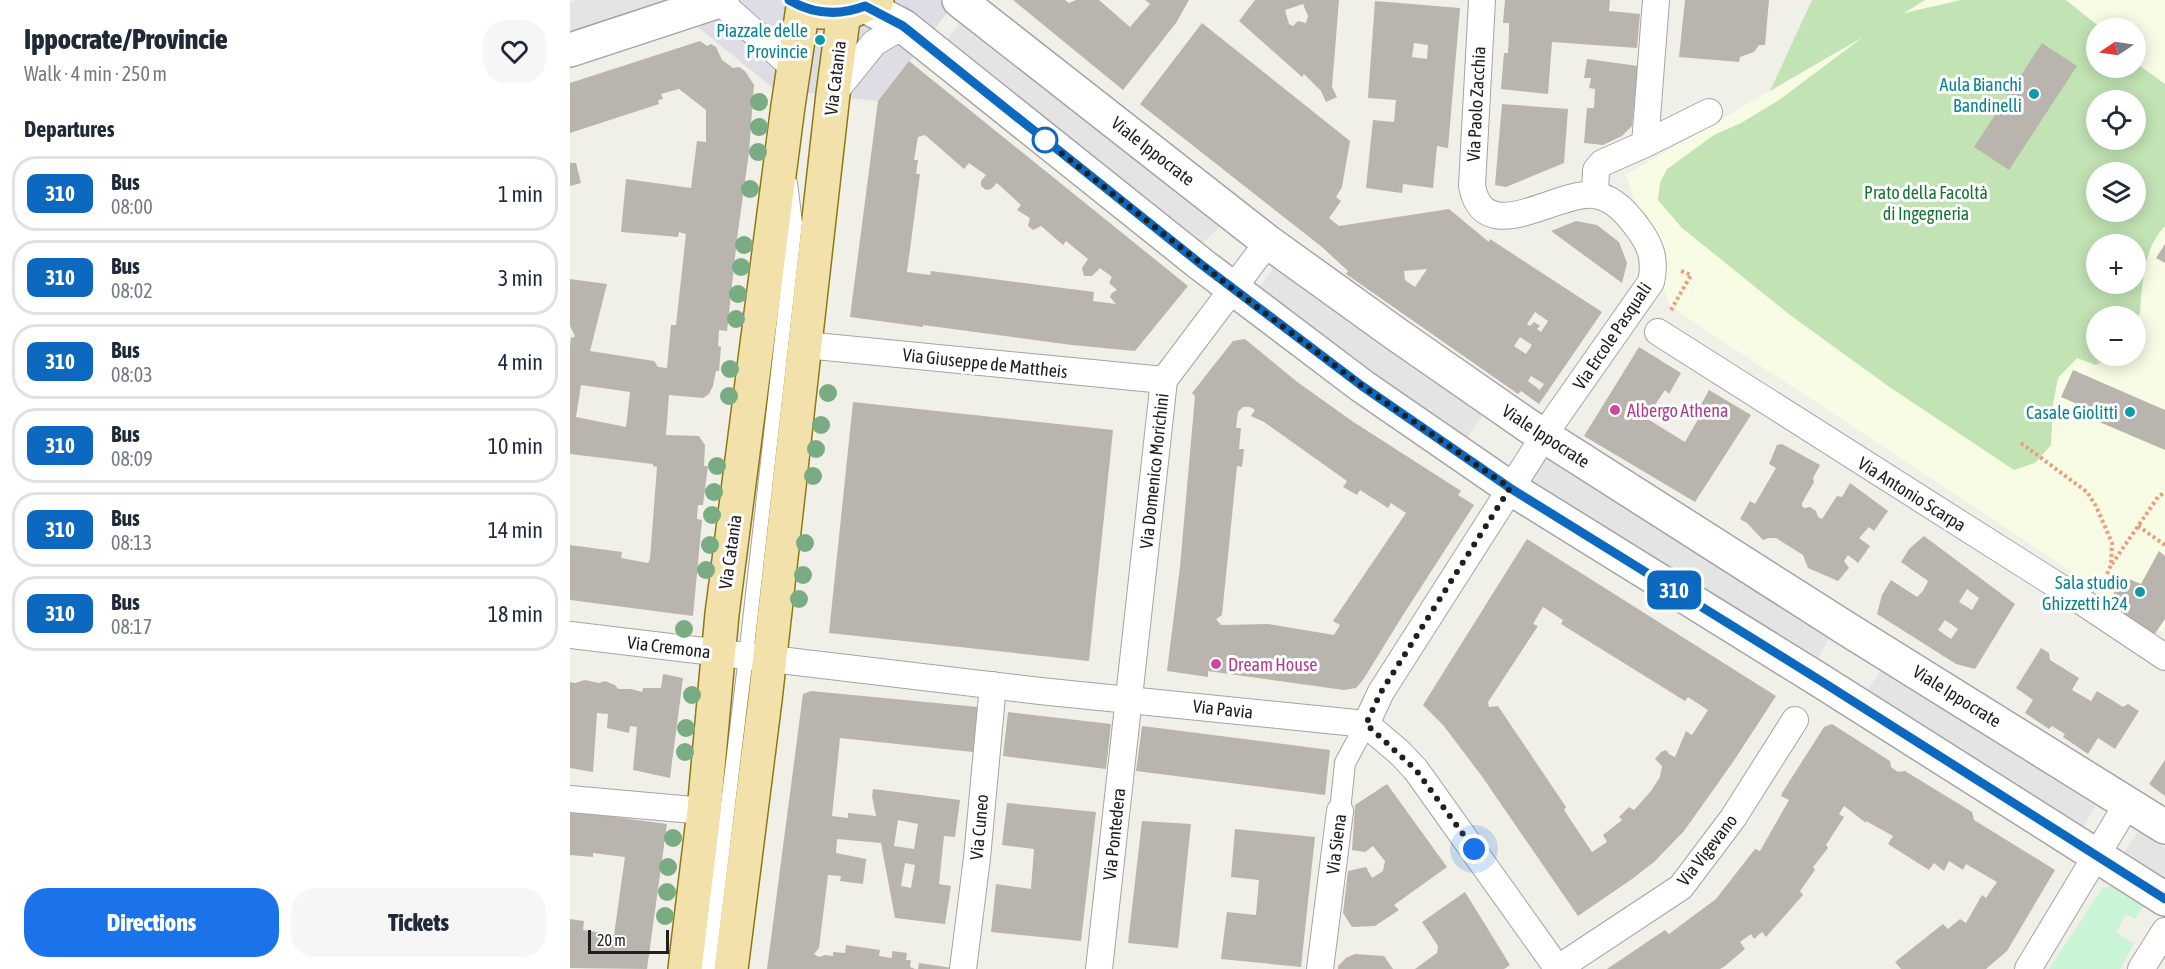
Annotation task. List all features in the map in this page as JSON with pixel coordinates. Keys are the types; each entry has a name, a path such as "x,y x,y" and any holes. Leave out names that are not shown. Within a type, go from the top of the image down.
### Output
{"main road":[{"name":"Via Catania","path":"731,969 744,656 784,136 793,68 796,4"},
{"path":"796,4 818,12 862,6"},
{"name":"Via Catania","path":"684,969 704,811 744,656 805,345 833,94 862,6"}],"street":[{"path":"570,50 721,0 793,68"},
{"name":"Viale Ippocrate","path":"959,0 1268,242 1395,334 1544,436 2165,827"},
{"name":"Via Paolo Zacchia","path":"1482,0 1472,186 1474,198 1479,206 1490,214 1501,216 1524,213 1573,197 1595,195"},
{"path":"1645,144 1656,0"},
{"path":"862,6 903,26 1233,289 1362,386 1510,488 2165,899"},
{"path":"833,94 874,42 903,26"},
{"path":"1595,195 1596,170 1602,163 1709,111"},
{"name":"Via Ercole Pasquali","path":"1366,724 1381,692 1510,488 1651,282 1655,265 1651,250 1641,232 1627,213 1595,195"},
{"name":"Via Domenico Morichini","path":"1129,699 1164,380 1268,242"},
{"name":"Via Antonio Scarpa","path":"1658,332 2165,657"},
{"name":"Via Giuseppe de Mattheis","path":"805,345 1164,380"},
{"name":"Via Cremona","path":"570,635 744,656"},
{"name":"Via Pavia","path":"744,656 1366,724"},
{"name":"Via Cuneo","path":"963,969 977,858 993,685"},
{"name":"Via Pontedera","path":"1099,969 1129,699"},
{"name":"Via Vigevano","path":"1558,969 1681,887 1733,818 1795,720"},
{"path":"1366,724 1392,745 1416,770 1558,969"},
{"name":"Via Siena","path":"1320,969 1345,763 1366,724"},
{"path":"570,799 704,811"},
{"path":"2028,969 2128,803"},
{"path":"2141,969 2165,931"}],"lane":[{"name":"Via Catania","path":"708,969 795,223 784,136"},
{"name":"Via Catania","path":"795,223 828,143"}],"path":[{"path":"2021,443 2087,492 2096,506 2112,543 2111,565"},
{"path":"2088,606 2103,585 2111,565 2158,497 2165,492"},
{"path":"2138,526 2165,545"}],"shaded area":[{"path":"575,0 675,0 570,38 570,2"},
{"name":"Piazzale delle Provincie","path":"682,0 957,0 878,101 774,89 688,19"},
{"name":"Prato della Facoltà di Ingegneria","path":"1925,0 2165,0 2165,633 1670,306 1626,175"},
{"path":"962,19 1220,226 1199,248 944,44"},
{"path":"1273,268 1482,416 1463,444 1256,292"},
{"path":"1541,455 1830,637 1815,663 1528,479"},
{"path":"1882,669 2096,806 2082,828 1867,691"},
{"path":"2139,830 2165,848 2165,886 2121,857"}],"green space":[{"name":"Prato della Facoltà di Ingegneria","path":"1812,0 1925,0 1904,13 1961,0 2066,0 2088,18 2086,18 2086,78 2146,78 2146,70 2165,84 2165,226 2153,244 2146,262 2146,234 2086,234 2086,294 2142,294 2141,306 2086,306 2086,361 2077,358 2058,378 2053,404 2051,445 2035,463 2014,470 1888,386 1790,315 1682,228 1658,200 1660,183 1667,169 1714,135 1741,123 1779,100 1863,37 1770,91"},
{"path":"2117,885 2145,904 2135,919 2126,914 2116,932 2134,944 2120,969 2049,969 2102,888"}],"building":[{"path":"1013,0 1065,0 1069,3 1076,0 1099,0 1130,27 1150,4 1145,0 1189,0 1176,23 1123,90"},
{"path":"1255,0 1339,0 1332,87 1337,97 1326,102 1321,91 1304,74 1302,77 1239,21","holes":["1303,4 1308,16 1306,23 1298,21 1293,26 1289,24 1285,10"]},
{"path":"1505,0 1610,0 1609,11 1640,14 1637,48 1552,42 1548,94 1501,89 1504,53 1508,53 1509,33 1509,23 1503,23"},
{"path":"1685,0 1769,0 1765,45 1759,45 1754,52 1740,57 1739,62 1679,57"},
{"path":"1375,1 1460,8 1448,148 1437,146 1433,188 1403,184 1402,193 1366,188 1373,120 1394,122 1396,100 1368,98","holes":["1414,43 1428,45 1427,59 1412,57"]},
{"path":"1202,23 1350,141 1342,187 1336,197 1341,201 1329,218 1339,226 1449,209 1489,242 1490,239 1602,312 1539,404 1521,391 1518,394 1346,274 1348,271 1322,247 1140,104","holes":["1427,269 1415,287 1405,280 1404,271","1535,312 1548,321 1541,332 1537,329 1540,326 1534,322 1530,326 1527,324","1520,337 1532,345 1526,354 1514,346","1531,376 1544,384 1540,390 1528,381"]},
{"path":"700,41 707,46 711,44 716,47 722,60 733,68 739,67 745,71 754,85 749,152 727,331 719,330 718,346 721,347 719,371 716,371 709,394 703,398 669,395 666,435 699,436 705,445 704,466 708,466 703,505 698,505 697,519 702,520 693,616 570,600 570,545 622,552 621,558 648,563 657,467 653,464 570,454 570,345 571,337 575,336 570,326 570,279 607,284 590,351 654,361 658,367 667,368 671,325 676,325 686,234 679,232 678,237 621,232 626,179 691,188 697,141 706,142 706,110 679,89 661,94 663,99 658,100 659,104 570,133 570,83","holes":["581,385 630,392 626,427 576,417"]},
{"name":"Aula Bianchi Bandinelli","path":"2042,43 2077,66 2009,170 1974,147"},
{"path":"1587,59 1638,66 1632,126 1622,136 1603,145 1584,143 1587,108 1594,108 1595,89 1589,88 1591,78 1584,78"},
{"path":"909,61 1188,286 1135,351 850,317 878,101","holes":["925,135 964,169 969,163 986,175 981,181 981,186 986,190 991,189 997,183 1021,205 1017,210 1030,218 1028,226 1033,230 1041,226 1063,245 1066,241 1088,259 1082,268 1084,276 1092,276 1100,268 1112,277 1109,283 1117,290 1110,297 1116,304 1093,301 1094,292 931,271 930,275 907,272 920,174 916,174 918,160 914,160 918,137"]},
{"path":"1502,104 1568,109 1564,163 1506,187 1495,185"},
{"path":"570,163 576,163 581,183 570,186"},
{"path":"1576,221 1597,225 1619,242 1627,263 1622,283 1551,231"},
{"path":"2165,244 2165,263 2156,258"},
{"path":"1245,339 1296,381 1352,421 1461,491 1458,495 1474,505 1356,688 1344,690 1208,671 1208,677 1167,671 1180,567 1195,396 1192,393 1233,341","holes":["1243,407 1255,410 1251,416 1264,422 1347,481 1343,487 1357,495 1360,490 1388,508 1391,503 1406,513 1333,621 1340,625 1334,635 1268,624 1221,625 1216,619 1222,615 1237,466 1242,467 1244,449 1239,449 1241,428 1236,428 1238,412"]},
{"path":"1639,347 1681,373 1669,394 1665,390 1646,418 1685,442 1700,416 1696,414 1709,390 1751,415 1695,502 1584,436"},
{"name":"Casale Giolitti","path":"2073,370 2165,410 2165,450 2097,421 2100,414 2061,397"},
{"path":"853,402 1113,430 1089,661 829,633"},
{"path":"1782,444 1820,465 1813,478 1814,482 1802,503 1804,508 1810,507 1816,511 1818,517 1822,519 1837,496 1842,497 1850,483 1888,511 1874,531 1869,527 1859,538 1870,546 1858,563 1848,555 1844,561 1849,568 1838,581 1808,568 1803,555 1776,538 1763,540 1740,519 1750,501 1755,504 1776,468 1769,464 1777,445"},
{"path":"1924,536 2015,604 1975,669 1956,664 1877,614 1882,595 1891,580 1917,597 1928,581 1901,562 1909,549","holes":["1967,589 1979,598 1972,610 1959,602","1945,620 1958,629 1951,639 1938,630"]},
{"path":"1527,539 1776,696 1684,831 1654,862 1578,916 1481,775 1443,725 1423,705","holes":["1543,607 1563,620 1561,624 1685,701 1688,697 1708,710 1692,735 1686,731 1675,757 1666,750 1655,759 1662,766 1660,777 1651,791 1634,810 1629,807 1619,817 1622,820 1603,835 1607,842 1592,852 1564,810 1566,807 1498,706 1489,707 1488,702 1538,626 1533,624"]},
{"name":"Sala studio Ghizzetti h24","path":"2159,551 2165,556 2165,619 2154,635 2127,618 2110,599 2124,577 2141,584"},
{"path":"2041,648 2049,653 2050,660 2079,678 2072,690 2091,701 2097,691 2123,707 2128,704 2139,711 2115,749 2098,738 2088,754 2063,737 2065,734 2052,726 2049,729 2025,713 2033,700 2016,688"},
{"path":"663,674 683,678 670,778 633,770 637,727 630,726 629,733 607,728 608,714 597,713 593,772 570,768 570,682 585,680 599,683 605,681 615,685 618,689 642,692 643,688 661,688"},
{"path":"811,691 978,707 973,752 840,738 832,816 848,818 848,813 876,816 873,789 960,800 955,837 944,836 939,884 951,886 945,924 895,918 881,843 837,839 836,853 866,859 863,884 840,881 841,876 828,875 819,948 814,954 819,957 833,956 833,952 845,953 846,945 880,950 879,956 892,958 892,951 907,953 906,960 911,960 910,967 915,969 767,969 803,694","holes":["898,820 918,824 914,849 894,846","905,863 915,865 911,888 901,886"]},
{"path":"1008,712 1111,724 1106,769 1003,756"},
{"path":"1832,724 1890,761 1891,767 1898,772 1905,771 1972,812 1974,820 2055,870 2007,951 1986,969 1901,969 1895,962 1943,924 1948,929 1960,919 1966,923 1982,895 1986,898 1997,882 1966,864 1963,870 1949,861 1944,871 1934,863 1929,870 1888,844 1893,836 1866,821 1866,823 1844,806 1839,814 1844,817 1826,845 1828,848 1813,867 1815,870 1800,891 1803,895 1766,937 1762,932 1754,939 1751,934 1740,942 1745,949 1725,966 1720,969 1607,969 1665,930 1669,934 1716,899 1755,849 1760,851 1789,800 1781,796 1782,793 1824,727"},
{"path":"1142,726 1330,750 1325,795 1136,771"},
{"path":"2165,760 2165,796 2149,784"},
{"path":"1387,784 1447,867 1394,905 1399,910 1375,926 1352,927 1343,913 1348,871 1366,867 1372,878 1383,871 1385,861 1373,846 1365,852 1352,850 1355,805"},
{"path":"1007,803 1096,812 1081,941 991,932 996,884 1031,889 1034,849 1002,845"},
{"path":"570,811 667,824 647,969 570,968 570,919 584,921 583,930 614,935 625,857 593,853 593,857 570,855"},
{"path":"1142,821 1191,824 1178,948 1128,943"},
{"path":"1235,829 1315,837 1301,967 1221,959 1227,912 1256,915 1259,880 1231,877"},
{"path":"1465,892 1510,965 1504,969 1415,969 1437,953 1438,946 1422,922"},
{"path":"1355,954 1384,956 1393,969 1338,969 1346,958"},
{"path":"919,963 953,968 953,969 918,969"}],"bus line":[{"name":"310","path":"789,0 807,9 829,13 852,11 865,6 903,26 940,58 1202,265 1362,386 1510,488 1821,681 2165,899"}],"place":[{"name":"Piazzale delle Provincie","path":"820,40"},
{"name":"Aula Bianchi Bandinelli","path":"2034,94"},
{"name":"Albergo Athena","path":"1615,410"},
{"name":"Casale Giolitti","path":"2130,412"},
{"name":"Sala studio Ghizzetti h24","path":"2140,592"},
{"name":"Dream House","path":"1216,664"}],"route":[{"path":"1045,140 1233,289 1362,386 1510,488 1381,692 1366,724 1383,737 1416,770 1474,849"}]}
